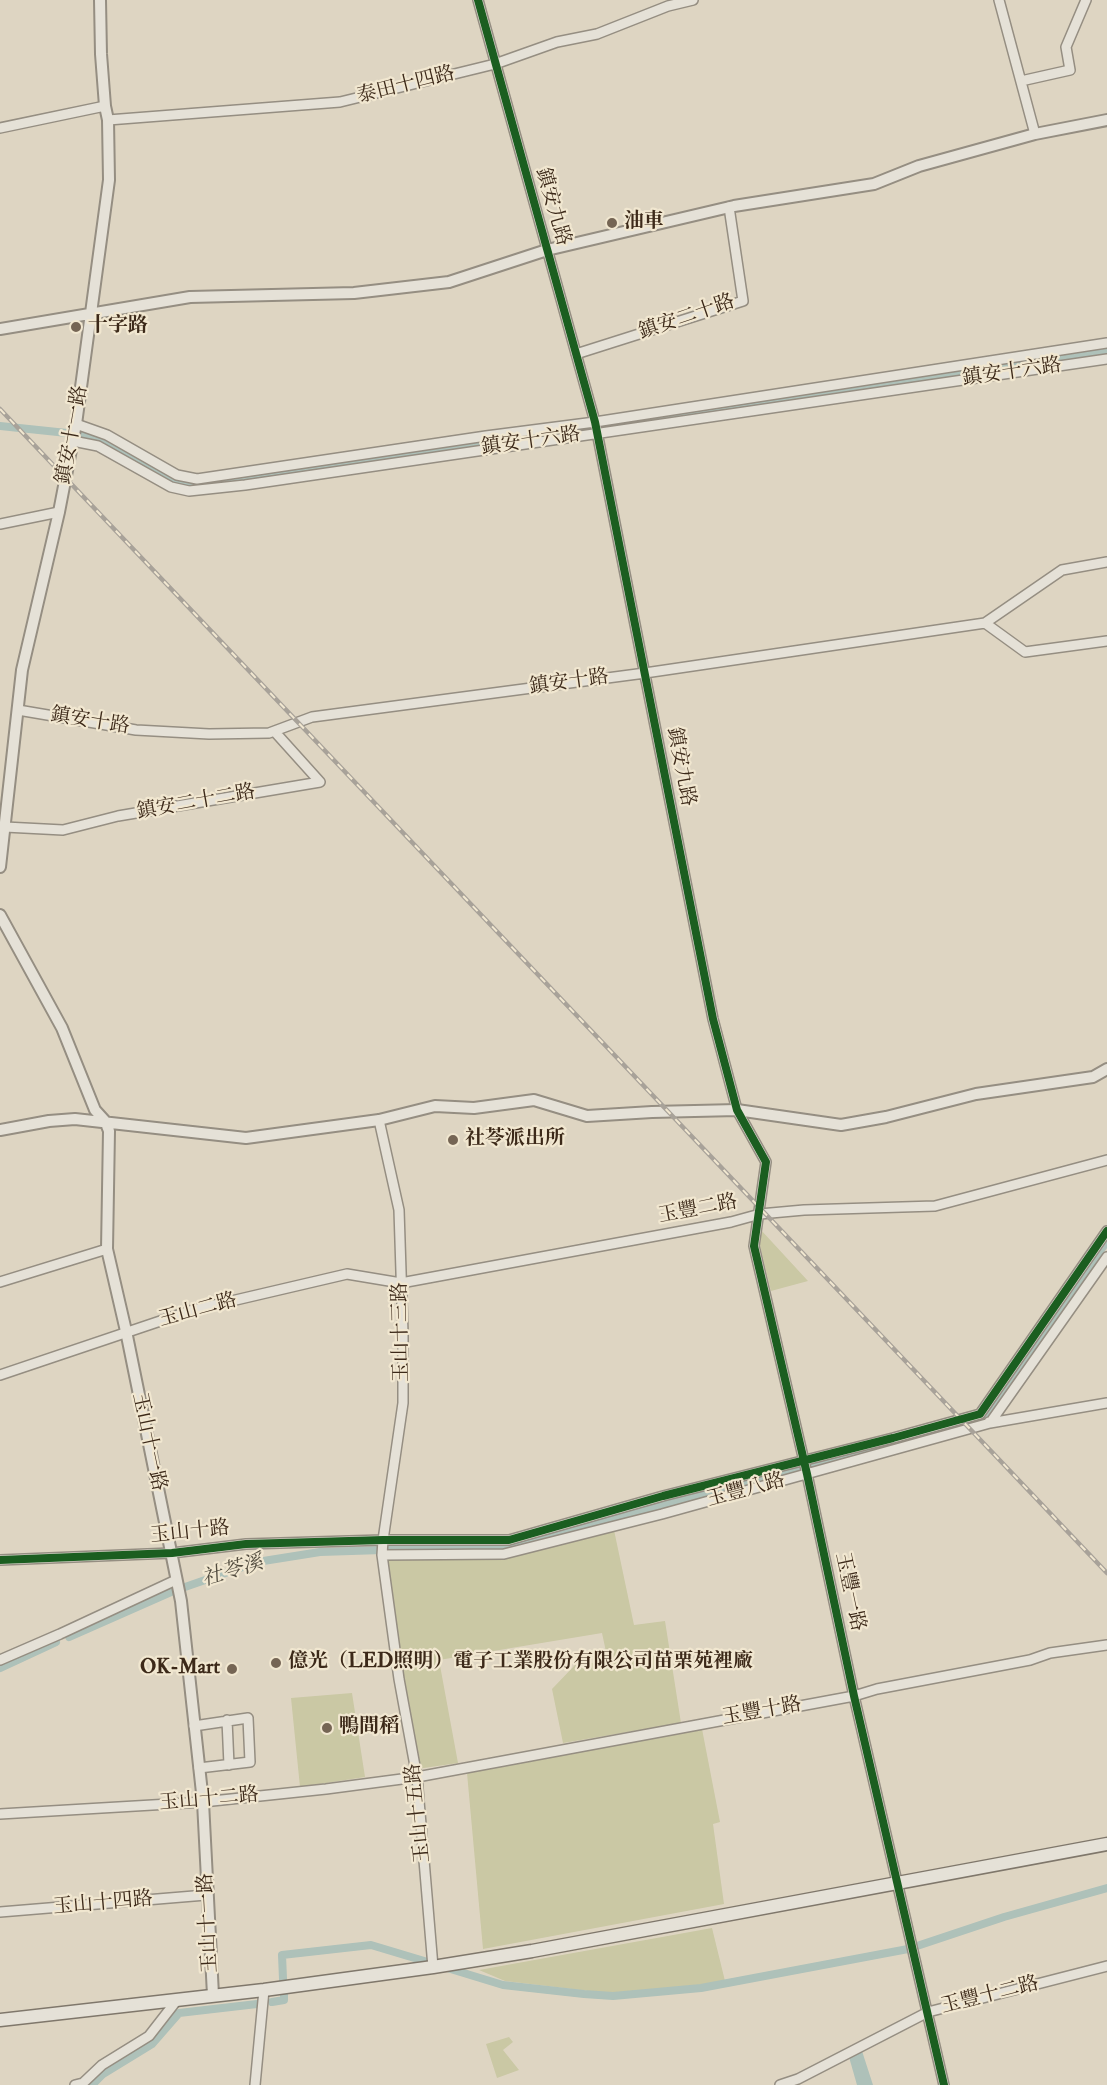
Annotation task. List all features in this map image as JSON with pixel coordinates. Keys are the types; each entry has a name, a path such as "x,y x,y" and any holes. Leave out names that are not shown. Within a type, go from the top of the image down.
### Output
{"main road":[{"path":"0,2020 264,1990 433,1967 544,1949 1107,1844"}],"street":[{"name":"鎮安十一路","path":"0,867 5,827 4,792 18,710 22,670 73,441 93,313 109,180 108,120 105,106 100,0"},
{"name":"鎮安九路","path":"478,0 596,428 713,1019 737,1110"},
{"name":"泰田十四路","path":"108,120 340,102 495,64 557,42 597,33 668,6 693,0"},
{"path":"999,0 1035,134"},
{"path":"1021,81 1070,70 1066,47 1086,0"},
{"path":"0,128 105,106"},
{"path":"0,329 190,297 354,293 449,282 546,250 729,207 874,184 919,166 1035,134 1107,120"},
{"name":"鎮安二十路","path":"576,354 743,301 729,207"},
{"path":"76,424 107,435 177,475 197,479 486,436 596,428 1107,343"},
{"name":"鎮安十六路","path":"73,441 98,446 171,487 189,491 245,485 596,428 1107,359"},
{"path":"0,524 59,512"},
{"name":"鎮安十路","path":"18,710 136,730 209,734 269,734 312,717 645,673 985,623 1062,570 1107,562"},
{"path":"985,623 1025,652 1107,641"},
{"name":"鎮安二十二路","path":"5,827 63,830 118,816 320,782 274,732"},
{"name":"玉山十一路","path":"0,915 62,1028 95,1110 110,1131 107,1250 126,1331 181,1601 203,1802 213,1995"},
{"path":"0,1130 49,1120 75,1119 246,1138 380,1120 435,1106 474,1108 534,1100 587,1116 737,1110 841,1125 976,1094 1093,1077 1107,1069"},
{"name":"玉豐一路","path":"737,1110 766,1162 754,1246 896,1884 944,2085"},
{"name":"玉山十三路","path":"380,1120 399,1210 403,1332 403,1402 383,1547"},
{"name":"玉豐二路","path":"400,1283 731,1222 760,1214 804,1210 935,1206 1107,1160"},
{"path":"985,1418 1107,1231"},
{"path":"0,1282 107,1250"},
{"path":"383,1547 508,1540 663,1496 805,1467 985,1418 1107,1257"},
{"name":"玉山二路","path":"0,1375 193,1310 347,1274 400,1283"},
{"name":"玉豐八路","path":"383,1547 504,1554 662,1514 805,1467 985,1418 1107,1403"},
{"name":"玉山十路","path":"0,1560 172,1553 246,1544 339,1543 383,1547"},
{"name":"玉山十五路","path":"383,1547 399,1679 417,1777 433,1967"},
{"path":"0,1660 176,1580"},
{"name":"玉豐十路","path":"417,1777 854,1696 877,1689 1030,1660 1050,1653 1107,1645"},
{"path":"194,1726 248,1718 250,1762 199,1768"},
{"path":"227,1720 229,1765"},
{"name":"玉山十二路","path":"0,1814 203,1802 417,1777"},
{"name":"玉山十四路","path":"0,1912 207,1895"},
{"name":"玉豐十二路","path":"780,2085 798,2079 928,2012 1107,1966"},
{"path":"255,2085 264,1990"},
{"path":"75,2085 83,2083 102,2065 149,2036 177,2000"}],"shaded area":[{"path":"761,1230 808,1281 771,1291 760,1245"},
{"path":"614,1530 634,1625 665,1621 681,1723 563,1743 552,1689 575,1665 608,1661 602,1633 439,1660 458,1763 417,1769 401,1677 386,1560 505,1558"},
{"path":"352,1693 365,1777 300,1787 291,1698"},
{"path":"702,1729 720,1822 713,1824 724,1904 483,1949 467,1773"},
{"path":"712,1928 725,1981 698,1986 606,1993 505,1981 479,1970"},
{"path":"509,2037 513,2042 503,2050 519,2070 497,2078 486,2044"},
{"path":"862,2051 873,2085 857,2085 849,2057"}],"waterway":[{"path":"493,442 1107,352"},
{"path":"0,426 67,433"},
{"path":"81,435 101,439 182,485 195,486 479,444"},
{"name":"社苓溪","path":"973,1423 981,1421 1107,1241"},
{"name":"社苓溪","path":"185,1587 257,1562 320,1552 508,1546 941,1432"},
{"name":"社苓溪","path":"69,1637 171,1592"},
{"name":"社苓溪","path":"0,1668 56,1642"},
{"path":"444,1967 503,1985 584,1994 613,1996 701,1988 908,1949 1004,1917 1107,1888"},
{"path":"283,1979 282,1955 371,1945 431,1963"},
{"path":"272,2002 284,2000 284,1994"},
{"path":"92,2085 103,2074 152,2044 179,2013 257,2004"}],"railway":[{"path":"0,409 1107,1573"}],"cycle path":[{"path":"478,0 595,422 713,1019 737,1110 766,1162 754,1246 807,1474 854,1696 944,2085"},
{"path":"0,1560 172,1553 246,1544 383,1540 509,1540 663,1496 980,1414 1107,1231"}],"place":[{"name":"油車","path":"612,223"},
{"name":"十字路","path":"76,327"},
{"name":"社苓派出所","path":"453,1140"},
{"name":"億光（LED照明）電子工業股份有限公司苗栗苑裡廠","path":"276,1663"},
{"name":"OK-Mart","path":"232,1669"},
{"name":"鴨間稻","path":"327,1728"}]}
